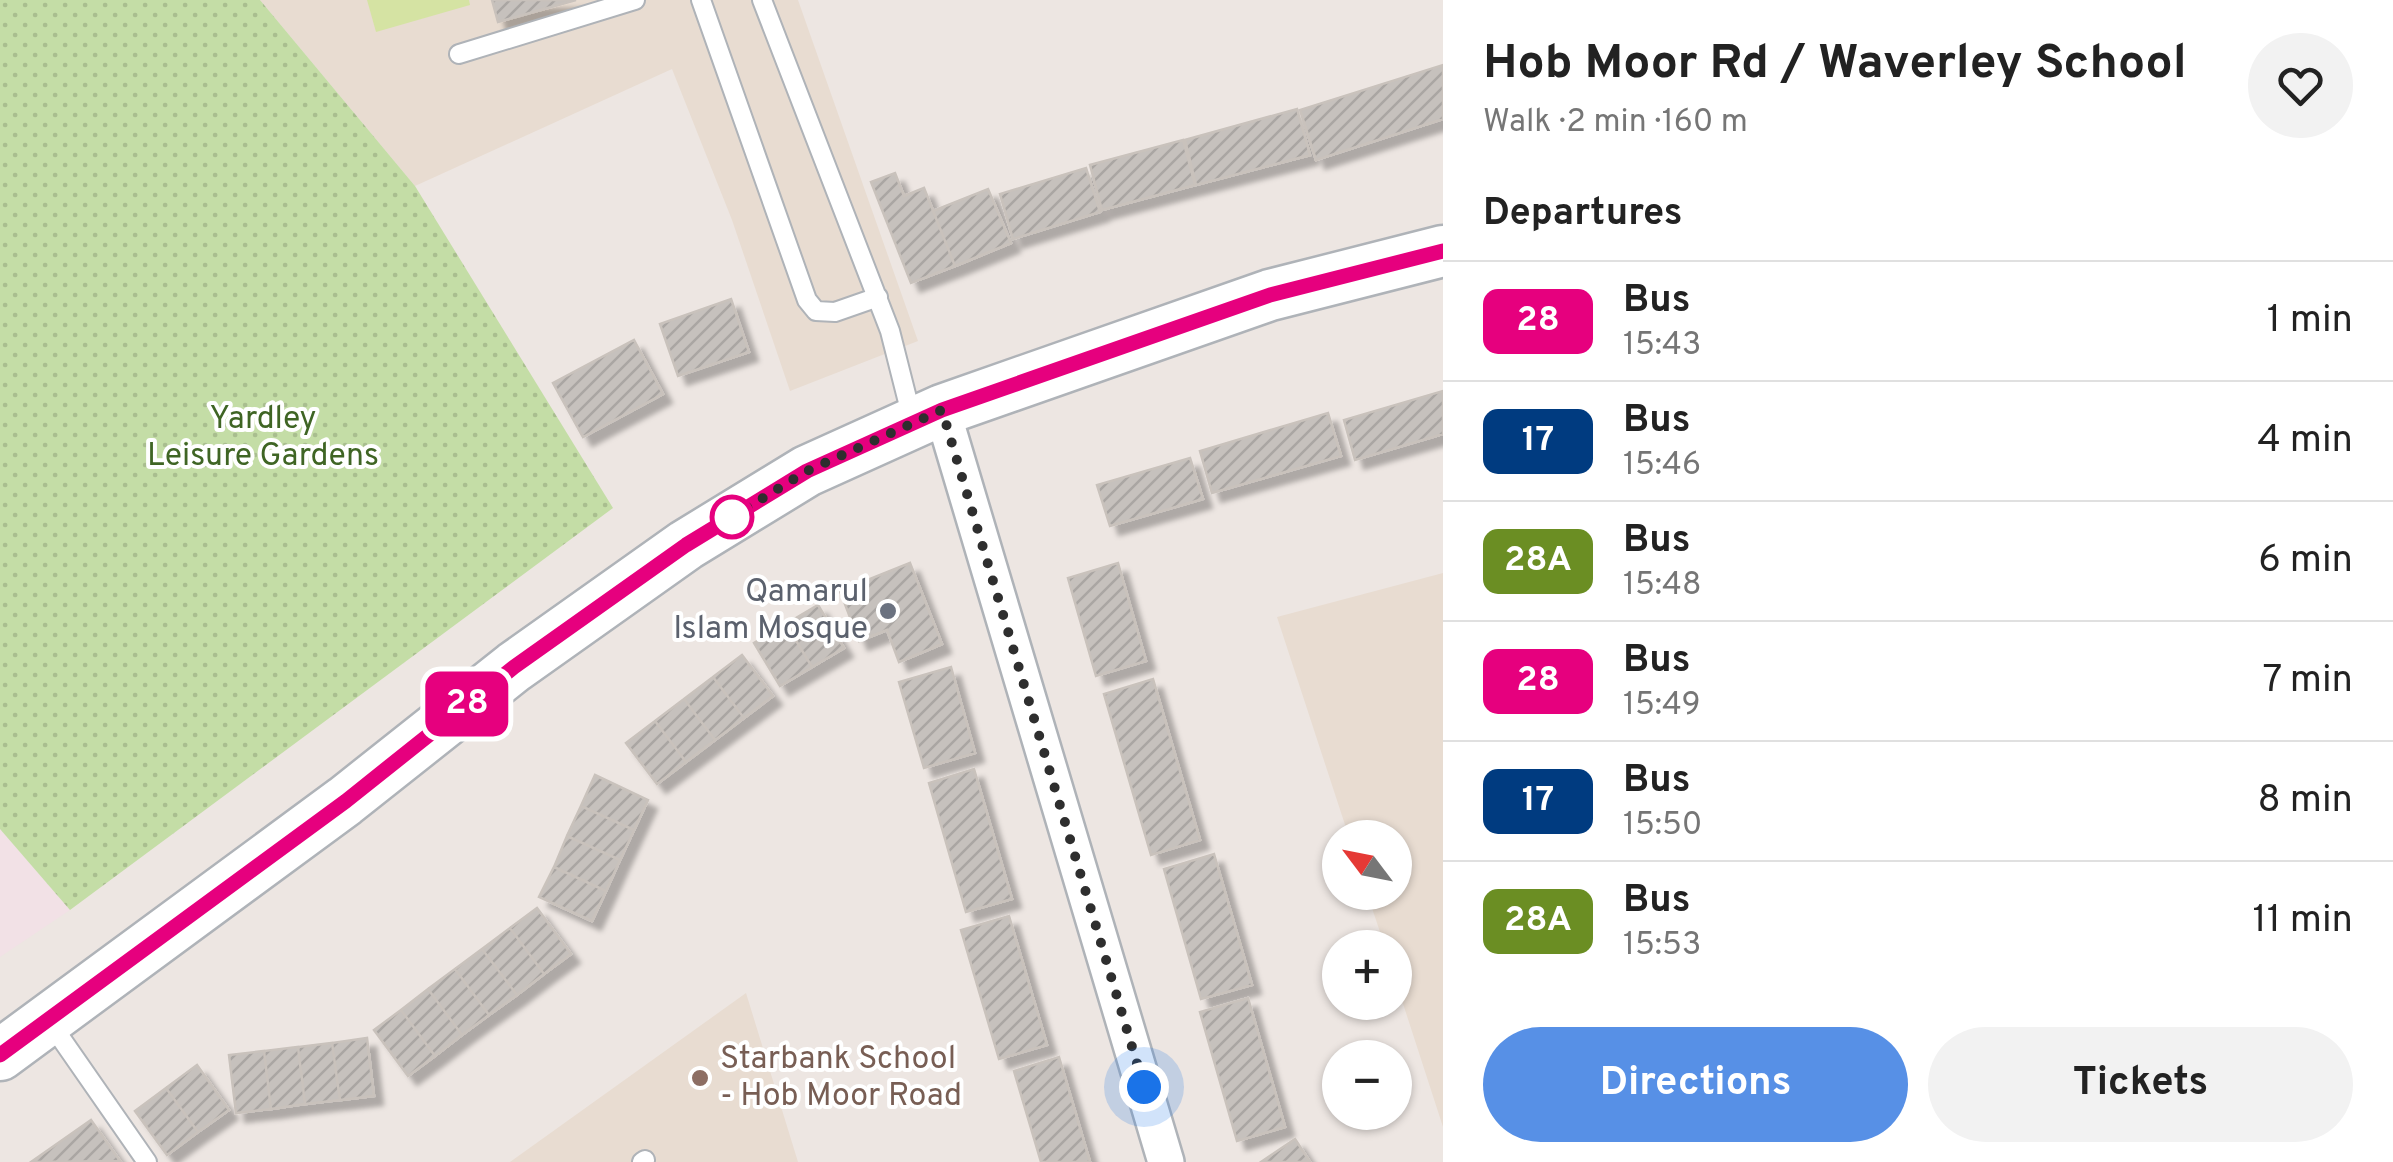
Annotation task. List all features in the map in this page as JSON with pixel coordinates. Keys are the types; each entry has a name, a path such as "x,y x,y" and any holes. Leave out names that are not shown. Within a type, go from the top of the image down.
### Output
{"street":[{"path":"0,1056 346,801 514,667 686,545 807,471 927,416 1270,295 1443,251"},
{"path":"927,416 1166,1162"}],"lane":[{"path":"459,54 636,0"},
{"path":"701,0 807,300 816,311 835,312 878,298"},
{"path":"762,0 890,331 927,416"},
{"path":"49,1020 147,1162"}],"shaded area":[{"path":"260,0 798,0 918,341 790,391 732,220 672,69 415,186"},
{"path":"1443,573 1443,1127 1408,1020 1412,1020 1412,930 1379,930 1373,910 1412,910 1412,820 1343,820 1277,617"},
{"path":"0,829 70,910 0,957"},
{"name":"Starbank School - Hob Moor Road","path":"746,993 798,1162 510,1162"}],"green space":[{"name":"Yardley Leisure Gardens","path":"0,0 260,0 415,186 613,508 70,910 0,829"},
{"path":"367,0 469,0 470,5 376,32"}],"building":[{"path":"492,0 576,0 498,22"},
{"path":"1443,65 1443,119 1316,160 1300,110"},
{"path":"1297,109 1310,155 1196,185 1185,140"},
{"path":"1183,140 1195,185 1102,210 1090,165"},
{"path":"1086,168 1100,212 1013,239 1000,194"},
{"path":"895,173 904,196 924,188 955,266 911,283 871,182"},
{"path":"988,189 1011,243 955,266 933,211"},
{"path":"731,299 749,352 678,376 660,324"},
{"path":"634,340 663,394 583,437 553,383"},
{"path":"1443,391 1443,434 1355,460 1344,420"},
{"path":"1328,413 1341,456 1212,493 1200,451"},
{"path":"1190,458 1203,499 1110,526 1097,485"},
{"name":"Qamarul Islam Mosque","path":"910,563 942,644 899,662 887,630 859,641 840,591"},
{"path":"1118,563 1146,661 1096,676 1068,578"},
{"path":"818,605 844,648 812,667 786,624"},
{"path":"786,624 812,667 780,686 754,643"},
{"path":"742,655 773,696 744,718 713,677"},
{"path":"951,667 975,753 924,768 899,682"},
{"path":"713,677 744,718 715,740 684,699"},
{"path":"1153,679 1200,840 1151,855 1104,694"},
{"path":"684,699 715,740 686,762 655,721"},
{"path":"655,721 686,762 657,784 626,743"},
{"path":"974,769 1012,899 966,912 929,783"},
{"path":"595,775 648,800 634,830 581,806"},
{"path":"581,806 634,830 620,860 567,836"},
{"path":"567,836 620,860 606,891 554,867"},
{"path":"1214,854 1252,985 1201,999 1164,869"},
{"path":"554,867 606,891 592,921 539,897"},
{"path":"537,908 571,954 544,974 510,928"},
{"path":"1009,916 1047,1045 999,1059 961,930"},
{"path":"510,928 544,974 517,995 482,949"},
{"path":"482,949 517,995 489,1015 455,969"},
{"path":"455,969 489,1015 462,1035 428,989"},
{"path":"428,989 462,1035 435,1056 401,1010"},
{"path":"1248,998 1285,1127 1237,1141 1200,1012"},
{"path":"401,1010 435,1056 408,1076 374,1030"},
{"path":"367,1038 374,1096 340,1100 332,1043"},
{"path":"332,1043 340,1100 305,1104 298,1047"},
{"path":"298,1047 305,1104 271,1109 264,1051"},
{"path":"264,1051 271,1109 236,1113 229,1055"},
{"path":"1059,1057 1090,1162 1041,1162 1014,1071"},
{"path":"197,1065 229,1110 198,1132 166,1088"},
{"path":"166,1088 198,1132 167,1155 135,1111"},
{"path":"91,1120 120,1161 31,1162"},
{"path":"1295,1139 1310,1162 1261,1162"}],"bus line":[{"name":"28","path":"0,1055 346,801 514,667 686,545 807,471 942,410 1270,295 1443,251"}],"place":[{"name":"Qamarul Islam Mosque","path":"888,611"},
{"name":"Starbank School - Hob Moor Road","path":"700,1078"}],"route":[{"path":"732,517 807,471 942,410 1144,1087"}]}
